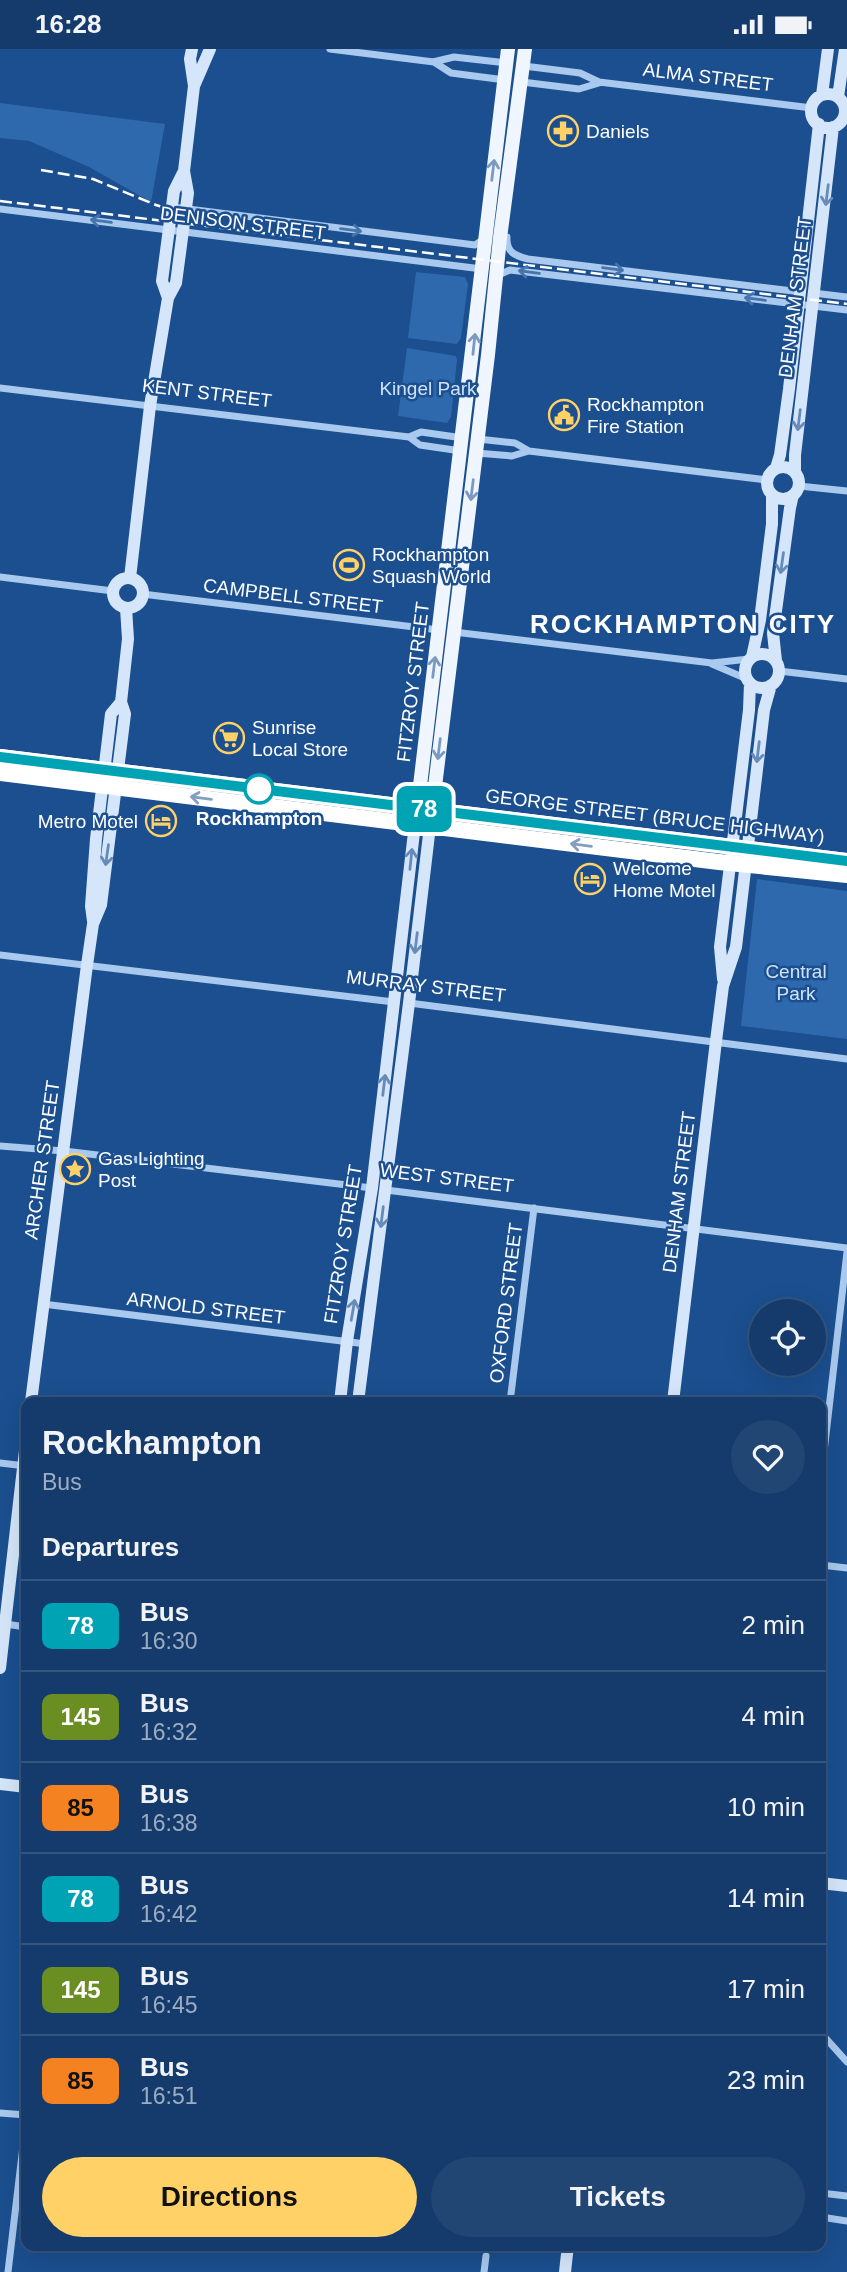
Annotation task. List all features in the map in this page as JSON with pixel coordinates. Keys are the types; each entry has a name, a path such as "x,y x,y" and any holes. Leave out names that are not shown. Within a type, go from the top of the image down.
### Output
{"highway":[{"name":"GEORGE STREET (BRUCE HIGHWAY)","path":"0,757 111,778 739,856 847,875"},
{"name":"GEORGE STREET (BRUCE HIGHWAY)","path":"0,773 111,778"},
{"name":"GEORGE STREET (BRUCE HIGHWAY)","path":"739,856 847,861"}],"main road":[{"name":"FITZROY STREET","path":"446,631 477,446 525,49"},
{"name":"FITZROY STREET","path":"424,817 446,631 462,444 507,56"},
{"name":"ALMA STREET","path":"507,56 524,65"},
{"name":"ALMA STREET","path":"505,80 522,82"},
{"name":"KENT STREET","path":"462,444 477,446"}],"street":[{"path":"130,579 150,405 168,298 176,283 188,193 184,171 194,86 190,59 192,49"},
{"path":"197,49 204,49"},
{"path":"194,86 209,49"},
{"name":"ALMA STREET","path":"330,49 433,62 454,57 507,56"},
{"path":"822,95 828,49"},
{"path":"838,97 845,49"},
{"name":"ALMA STREET","path":"433,62 451,73 505,80"},
{"name":"ALMA STREET","path":"524,65 580,73 599,82 812,109"},
{"name":"ALMA STREET","path":"522,82 579,89 599,82"},
{"path":"822,95 838,97 844,104 846,113 834,127 818,124 813,117 815,100 822,95"},
{"name":"DENHAM STREET","path":"776,468 782,442 818,124"},
{"name":"DENHAM STREET","path":"795,472 834,127"},
{"path":"168,298 162,281 174,191 184,171"},
{"path":"507,192 507,247 520,257 814,300 847,310"},
{"name":"DENISON STREET","path":"172,207 475,245 485,237"},
{"name":"DENISON STREET","path":"0,209 482,269"},
{"path":"496,276 510,270 814,300 847,297"},
{"name":"KENT STREET","path":"0,388 409,437 421,432 462,444"},
{"name":"KENT STREET","path":"409,437 419,445 462,444"},
{"name":"KENT STREET","path":"477,446 515,443 529,451 767,480"},
{"name":"KENT STREET","path":"477,446 512,456 529,451"},
{"path":"786,467 795,472 799,479 789,512 773,633 777,666 775,681 760,688 748,681 745,669 751,658 760,620 772,524 772,495 767,480 776,468 786,467"},
{"path":"772,495 780,499 796,491 847,491"},
{"path":"0,577 113,590"},
{"path":"130,579 139,584 142,594 135,606 126,608 117,604 113,590 119,581 130,579"},
{"name":"CAMPBELL STREET","path":"142,594 712,663 751,658"},
{"name":"ARCHER STREET","path":"32,1397 87,965 93,924 101,905 111,778 111,714 121,702 128,639 126,608"},
{"path":"751,658 762,654 772,657 777,666 847,680"},
{"name":"CAMPBELL STREET","path":"712,663 748,681"},
{"name":"DENHAM STREET","path":"674,1397 723,986 736,947 749,710 748,681"},
{"name":"DENHAM STREET","path":"739,856 764,710 771,685"},
{"name":"FITZROY STREET","path":"341,1397 372,1188 405,909 424,817"},
{"name":"FITZROY STREET","path":"359,1397 420,910 424,817"},
{"path":"405,909 420,910"},
{"name":"MURRAY STREET","path":"0,955 409,1003 847,1059"},
{"name":"WEST STREET","path":"0,1146 64,1151 372,1188 847,1250"},
{"name":"OXFORD STREET","path":"511,1397 534,1208"},
{"path":"826,1434 847,1250"},
{"name":"ARNOLD STREET","path":"43,1304 366,1344"},
{"path":"0,1463 21,1466"},
{"path":"0,1668 21,1498"},
{"path":"826,1566 847,1568"},
{"path":"5,1624 21,1626"},
{"path":"0,1784 21,1786"},
{"path":"826,1884 847,1886"},
{"path":"826,2039 847,2062"},
{"path":"0,2113 21,2115"},
{"path":"8,2272 21,2163"},
{"path":"826,2194 847,2196"},
{"path":"826,2218 847,2221"},
{"path":"565,2272 567,2251"},
{"path":"484,2272 486,2256"}],"green space":[{"path":"0,103 165,124 151,202 89,167 29,141 0,138"},
{"name":"Kingel Park","path":"416,272 465,277 468,284 461,338 457,344 408,338"},
{"name":"Kingel Park","path":"407,348 456,356 451,417 447,423 398,416"},
{"name":"Central Park","path":"757,879 847,891 847,1039 741,1026"}],"railway":[{"path":"41,170 93,179 156,205 192,216"},
{"path":"0,201 847,304"}],"bus line":[{"name":"78","path":"0,757 847,861"}],"place":[{"name":"Daniels","path":"563,131"},
{"name":"Rockhampton Fire Station","path":"564,415"},
{"name":"Rockhampton Squash World","path":"349,565"},
{"name":"Sunrise Local Store","path":"229,738"},
{"name":"Rockhampton","path":"259,789"},
{"name":"Metro Motel","path":"161,821"},
{"name":"Welcome Home Motel","path":"590,879"},
{"name":"Gas Lighting Post","path":"75,1169"}],"district":[{"name":"ROCKHAMPTON CITY","path":"683,624"}]}
